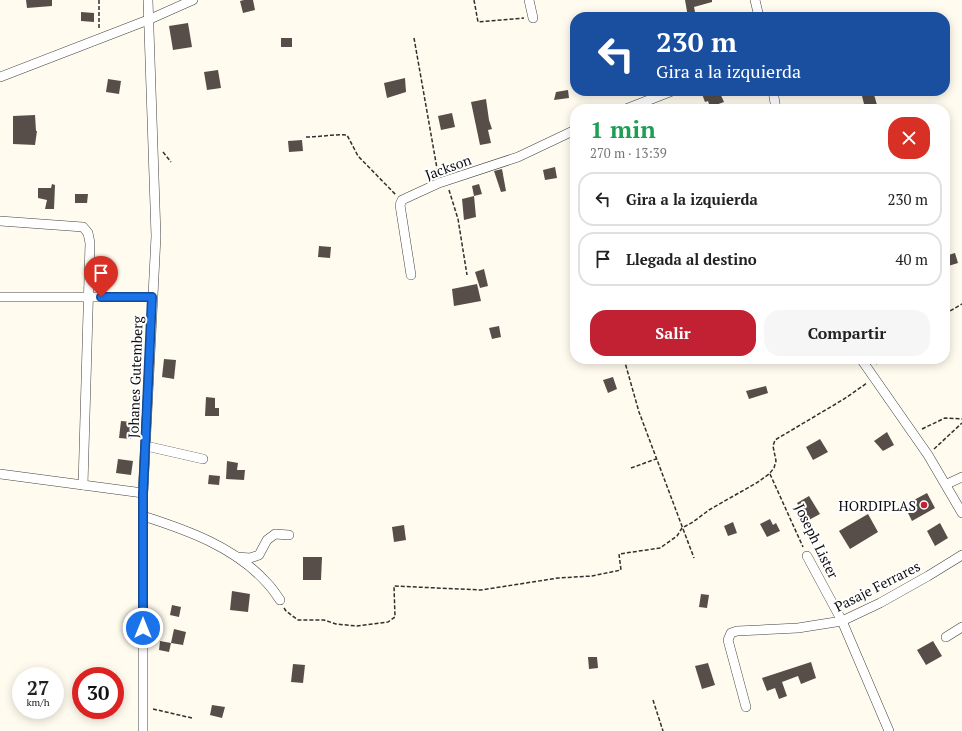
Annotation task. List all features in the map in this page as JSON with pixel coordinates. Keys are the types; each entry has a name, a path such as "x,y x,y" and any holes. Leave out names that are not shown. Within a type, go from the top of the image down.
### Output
{"street":[{"name":"Johanes Gutemberg","path":"143,731 143,493 156,236 148,0"},
{"path":"0,77 148,20 194,0"},
{"path":"529,0 533,18"},
{"path":"755,0 758,12"},
{"path":"639,104 659,96"},
{"name":"Jackson","path":"402,200 442,182 518,157 570,132"},
{"path":"402,200 400,205 411,276"},
{"path":"0,221 83,227 88,233 90,243 84,485"},
{"path":"0,297 152,297"},
{"path":"864,364 928,455 962,513"},
{"path":"146,446 203,459"},
{"path":"0,474 143,493"},
{"path":"946,484 962,477"},
{"path":"143,516 176,527 220,546 247,564 267,583 280,600"},
{"path":"235,556 250,558 259,555 267,540 275,534 289,535"},
{"name":"Pasaje Ferrares","path":"746,706 728,640 731,633 737,631 798,628 842,621 880,603 962,555"},
{"name":"Joseph Lister","path":"807,556 842,621 889,731"},
{"path":"946,637 962,627"}],"path":[{"path":"99,0 100,39"},
{"path":"474,0 478,22 533,18"},
{"path":"414,38 442,182 458,219 467,275"},
{"path":"306,137 340,134 347,135 358,156 402,200"},
{"path":"950,311 962,304"},
{"path":"625,364 639,412 694,558"},
{"path":"280,600 286,611 298,620 324,620 336,624 357,626 388,622 395,617 394,586 481,590 558,578 592,576 621,570 619,554 660,548 677,536 682,528 709,510 758,482 769,474 774,468 776,461 773,446 775,440 844,399 874,378"},
{"path":"913,433 945,418 962,419"},
{"path":"928,455 962,423"},
{"path":"631,468 656,459"},
{"name":"Joseph Lister","path":"769,474 807,556"},
{"path":"653,700 663,731"},
{"path":"143,707 192,718"}],"building":[{"path":"26,0 52,0 52,6 27,8"},
{"path":"253,0 255,10 243,13 240,1"},
{"path":"685,0 712,0 712,2 694,7 695,12 687,12"},
{"path":"81,12 94,13 94,22 81,21"},
{"path":"188,23 192,47 173,50 169,26"},
{"path":"281,38 292,38 292,47 281,47"},
{"path":"218,70 221,88 207,90 204,72"},
{"path":"405,78 406,92 387,98 384,83"},
{"path":"108,79 121,81 119,94 106,92"},
{"path":"568,90 569,98 554,100 556,92"},
{"path":"703,96 721,96 724,102 718,104 709,104 708,101 705,102"},
{"path":"862,96 874,96 877,104 864,104"},
{"path":"486,99 492,129 488,130 491,143 480,145 471,102"},
{"path":"452,113 455,127 441,130 438,116"},
{"path":"35,115 37,131 35,145 13,144 13,116"},
{"path":"302,140 303,151 289,152 288,141"},
{"path":"555,167 557,178 545,180 543,170"},
{"path":"502,169 506,191 501,192 494,171"},
{"path":"52,184 55,185 54,209 45,209 47,200 38,198 38,188 51,188"},
{"path":"479,184 482,194 474,196 472,186"},
{"path":"75,194 88,194 87,203 75,203"},
{"path":"474,196 476,217 464,220 462,199"},
{"path":"319,246 331,247 330,258 318,257"},
{"path":"955,253 958,263 950,265 950,254"},
{"path":"484,269 488,286 480,288 475,272"},
{"path":"477,284 481,301 454,306 452,289"},
{"path":"499,326 501,337 492,339 489,328"},
{"path":"164,359 176,360 174,379 162,377"},
{"path":"613,377 617,389 608,393 603,380"},
{"path":"766,386 768,393 749,399 746,391"},
{"path":"206,397 215,398 215,408 219,408 219,416 205,416"},
{"path":"121,421 133,422 131,439 119,438"},
{"path":"887,432 894,445 883,451 874,441"},
{"path":"820,439 828,452 813,460 806,447"},
{"path":"118,459 133,461 131,475 116,473"},
{"path":"227,461 238,463 237,470 245,470 244,480 226,479"},
{"path":"209,475 220,476 219,485 208,484"},
{"name":"HORDIPLAS","path":"927,493 935,508 912,521 908,513 916,509 912,501"},
{"path":"809,496 820,514 807,521 797,503"},
{"path":"868,514 878,532 850,549 839,531"},
{"path":"770,519 773,525 776,523 780,531 767,537 760,524"},
{"path":"733,522 737,533 728,536 724,526"},
{"path":"940,523 948,538 935,546 927,531"},
{"path":"404,525 406,540 394,542 392,527"},
{"path":"303,557 322,557 321,580 303,580"},
{"path":"232,591 250,594 248,612 230,610"},
{"path":"701,594 709,595 707,608 699,607"},
{"path":"172,605 181,607 179,617 170,615"},
{"path":"174,629 186,632 183,645 171,643"},
{"path":"160,641 171,643 169,652 159,650"},
{"path":"933,641 942,656 926,665 917,650"},
{"path":"588,657 597,657 598,668 589,669"},
{"path":"811,662 816,678 801,684 798,676 782,682 787,696 779,699 775,688 767,691 762,678"},
{"path":"708,663 715,685 702,689 695,666"},
{"path":"293,664 305,665 303,683 291,682"},
{"path":"212,705 225,707 222,718 210,715"}],"place":[{"name":"HORDIPLAS","path":"924,505"}],"route":[{"path":"101,297 152,297 143,493 143,628"}]}
